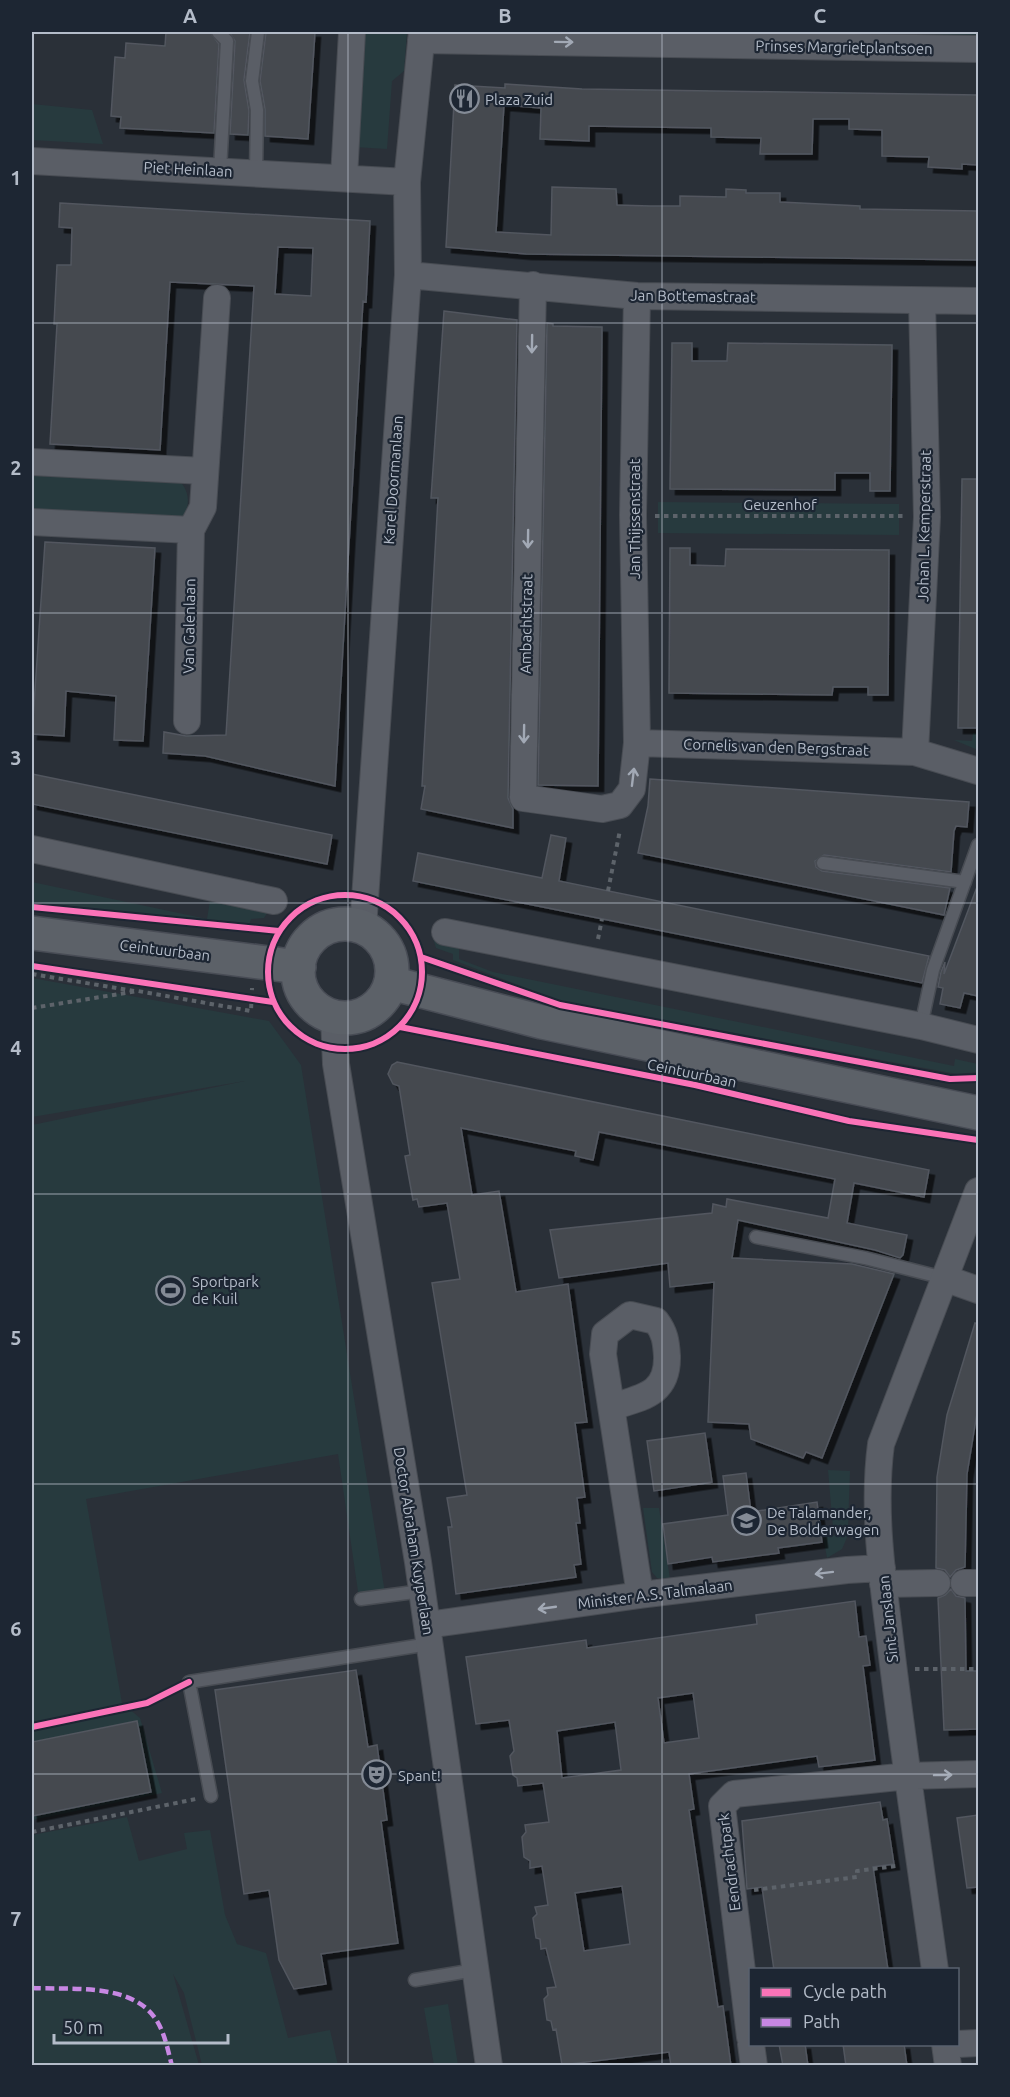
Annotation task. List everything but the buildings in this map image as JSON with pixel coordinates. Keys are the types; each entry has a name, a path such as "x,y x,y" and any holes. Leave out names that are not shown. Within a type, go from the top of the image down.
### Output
{"main road":[{"path":"344,925 363,928 379,939 387,951 392,964 391,983 386,995 368,1012 346,1018 334,1017 316,1008 308,1000 299,979 298,967 308,942 324,929 344,925"},
{"name":"Ceintuurbaan","path":"32,933 298,967"},
{"name":"Ceintuurbaan","path":"391,983 542,1022 978,1113"}],"street":[{"path":"344,177 352,32"},
{"name":"Prinses Margrietplantsoen","path":"422,36 978,49"},
{"name":"Karel Doormanlaan","path":"363,928 408,275 407,182 422,36"},
{"name":"Piet Heinlaan","path":"32,160 407,182"},
{"name":"Jan Bottemastraat","path":"408,275 637,296 978,301"},
{"name":"Ambachtstraat","path":"533,285 523,798 602,808 620,805"},
{"name":"Jan Thijssenstraat","path":"637,296 633,515 637,743"},
{"name":"Van Galenlaan","path":"187,722 191,530 203,507 218,298"},
{"name":"Johan L. Kemperstraat","path":"915,752 927,517 922,301"},
{"path":"32,462 204,471"},
{"path":"32,522 191,530"},
{"path":"620,805 632,789 637,743"},
{"name":"Cornelis van den Bergstraat","path":"637,743 915,752 978,771"},
{"path":"32,849 274,900"},
{"path":"445,932 921,1026 978,1040"},
{"name":"Doctor Abraham Kuyperlaan","path":"334,1017 336,1064 422,1591 489,2066"},
{"name":"Sint Janslaan","path":"935,1968 894,1670 883,1576 876,1481 881,1444 978,1191"},
{"path":"944,1278 978,1290"},
{"path":"612,1407 640,1595"},
{"name":"Minister A.S. Talmalaan","path":"428,1634 640,1595 847,1570 937,1583"},
{"path":"908,1776 978,1774"},
{"name":"Eendrachtpark","path":"749,2029 722,1806 734,1794 908,1776"},
{"path":"959,2044 978,2043"},
{"path":"751,2046 754,2066"},
{"path":"946,2046 948,2066"}],"lane":[{"path":"218,32 227,41 220,170"},
{"path":"256,172 257,110 252,81 258,32"},
{"path":"921,1026 933,970 978,845"},
{"path":"823,863 965,882"},
{"path":"756,1237 865,1258 944,1278"},
{"path":"361,1599 422,1591"},
{"path":"211,1796 189,1683 428,1634"},
{"path":"416,1980 476,1970"}],"path":[{"path":"608,891 621,824 620,805"},
{"path":"32,974 250,1011 255,962"},
{"path":"32,966 89,975"},
{"path":"135,982 158,986"},
{"path":"32,1008 138,991"},
{"path":"239,996 262,999"},
{"path":"894,1670 978,1669"},
{"path":"32,1832 211,1796"},
{"path":"733,1893 857,1877 857,1871 920,1863"}],"green space":[{"path":"360,32 407,32 404,71 392,81 387,149 354,147"},
{"path":"661,32 847,32 661,34"},
{"path":"876,32 978,32 978,36 878,33"},
{"path":"32,104 92,110 103,144 32,140"},
{"path":"35,474 174,477 186,491 187,509 181,521 42,516 32,506 32,478"},
{"path":"658,502 899,504 899,535 658,533"},
{"path":"973,733 978,733 978,750 954,740 972,741"},
{"path":"32,882 207,919 211,895 271,907 264,918 251,919 249,925 32,902"},
{"path":"433,938 459,946 459,959 493,972 954,1066 955,1059 978,1064 978,1072 957,1074 561,1001 453,960 453,954 436,948"},
{"name":"Sportpark de Kuil","path":"32,978 269,1021 301,1065 385,1593 359,1598 338,1454 86,1499 122,1703 140,1718 162,1793 32,1820 32,1125 245,1081 32,1117"},
{"path":"828,1470 850,1471 848,1527 833,1528"},
{"path":"643,1508 659,1508 670,1579 657,1578 652,1572"},
{"path":"848,1535 842,1549 827,1558 823,1536"},
{"path":"127,1817 139,1861 187,1849 184,1833 210,1830 225,1915 237,1944 266,1953 288,2038 330,2030 338,2065 202,2065 184,1993 173,1974 199,2065 32,2065 32,1835"},
{"path":"448,2004 458,2065 434,2065 424,2008"}],"marked path":[{"path":"32,1988 100,1991 133,2000 146,2008 160,2026 172,2066"}],"cycle path":[{"path":"345,895 360,896 375,901 400,917 416,942 421,957 422,972 421,987 416,1002 400,1027 375,1043 360,1048 345,1049 330,1048 315,1043 290,1027 274,1002 269,987 268,972 269,957 274,942 290,917 315,901 330,896 345,895"},
{"path":"32,907 279,931"},
{"path":"421,957 560,1005 950,1079 978,1078"},
{"path":"32,966 273,1002"},
{"path":"400,1027 695,1085 849,1121 978,1140"},
{"path":"32,1727 147,1703 189,1682"}],"place":[{"name":"Plaza Zuid","path":"464,99"},
{"name":"Sportpark de Kuil","path":"171,1290"},
{"name":"De Talamander, De Bolderwagen","path":"746,1521"},
{"name":"Spant!","path":"377,1775"}]}
